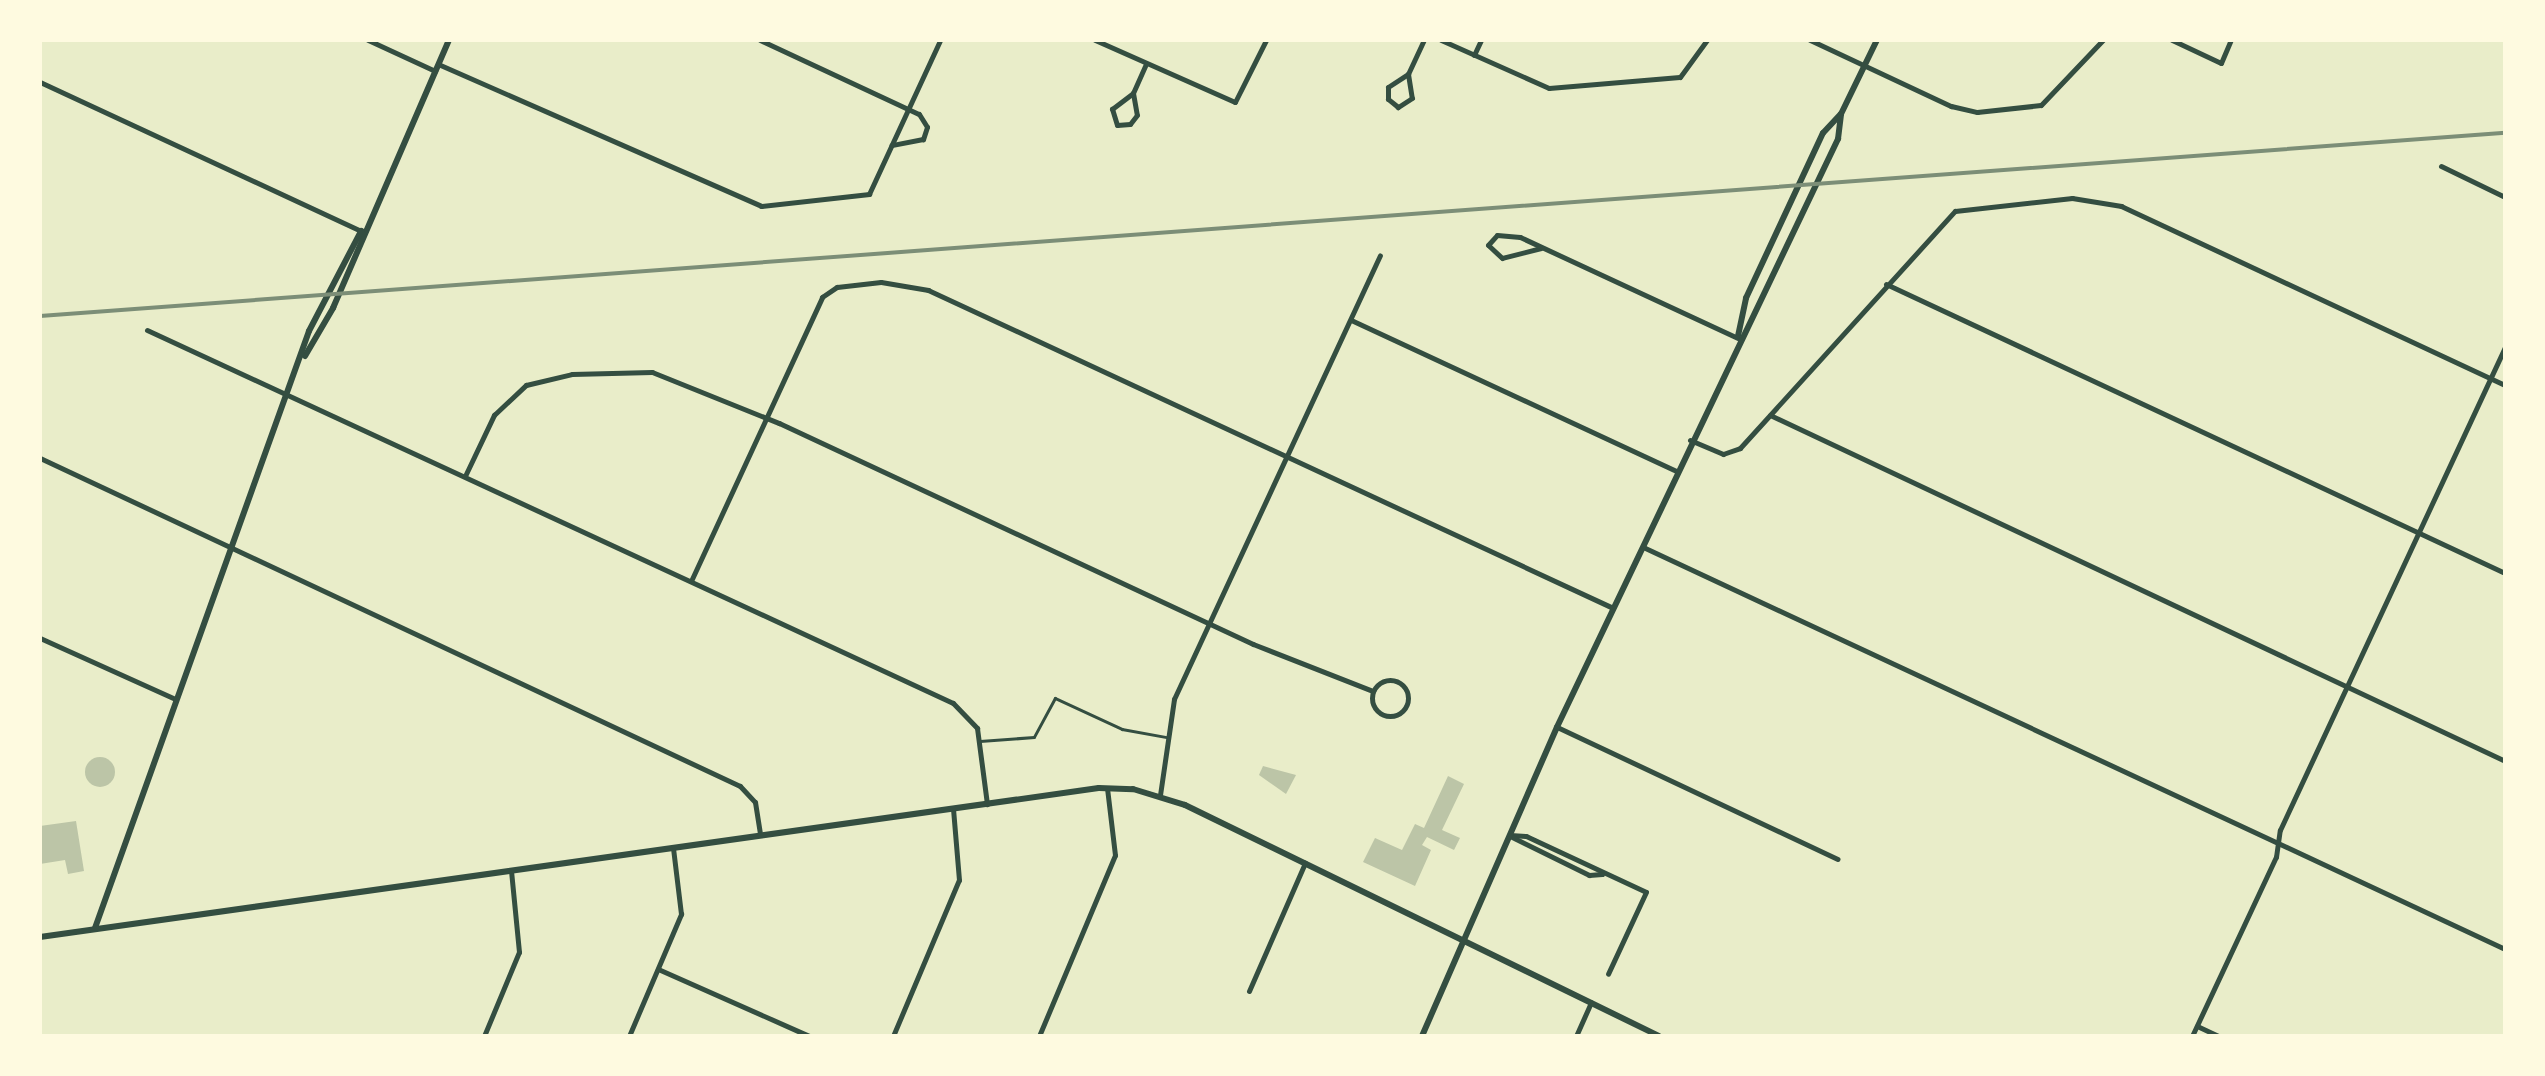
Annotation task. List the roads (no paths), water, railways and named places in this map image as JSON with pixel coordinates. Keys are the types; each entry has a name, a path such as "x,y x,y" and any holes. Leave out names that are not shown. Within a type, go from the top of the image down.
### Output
{"main road":[{"path":"301,362 333,308 361,230 449,40"},
{"path":"1738,338 1761,305 1838,139 1841,114 1877,40"},
{"path":"1422,1036 1556,728 1738,338 1754,281 1823,132 1841,114"},
{"path":"95,928 173,698 287,394 341,258 361,230"},
{"path":"40,937 1107,788 1160,795 1466,938 1660,1036"}],"street":[{"path":"368,40 749,204 860,200 872,190 940,40"},
{"path":"760,40 922,118 926,136 892,145"},
{"path":"1095,40 1234,102 1266,40"},
{"path":"1408,74 1412,98 1398,107 1386,92 1408,74 1424,40"},
{"path":"1441,40 1546,88 1680,77 1707,40"},
{"path":"1474,55 1481,40"},
{"path":"1810,40 1967,112 2023,109 2047,101 2103,40"},
{"path":"2172,40 2220,63 2231,40"},
{"path":"1134,92 1112,109 1117,125 1134,120 1134,92 1146,64"},
{"path":"40,82 361,230"},
{"path":"2441,166 2505,197"},
{"path":"1690,440 1732,453 1955,211 2106,200 2505,385"},
{"path":"1541,248 1502,258 1488,245 1492,236 1510,236 1541,248 1738,338"},
{"path":"1160,795 1171,707 1380,256"},
{"path":"691,581 822,298 837,288 880,282 928,290 1612,608"},
{"path":"1886,284 2505,573"},
{"path":"1351,320 1676,471"},
{"path":"147,330 953,703 974,720 987,804"},
{"path":"2192,1036 2346,687 2505,347"},
{"path":"464,476 502,404 526,385 559,375 652,372 766,418 1210,623 1374,690"},
{"path":"1769,415 2505,761"},
{"path":"40,458 746,788 756,802 760,836"},
{"path":"1641,546 2505,949"},
{"path":"40,638 173,698"},
{"path":"1384,681 1398,681 1408,692 1406,706 1396,715 1382,714 1373,704 1374,690 1384,681"},
{"path":"1556,728 1838,858"},
{"path":"1039,1036 1115,855 1107,788"},
{"path":"893,1036 960,880 952,809"},
{"path":"1510,835 1589,876 1602,874 1646,892 1608,974"},
{"path":"629,1036 681,914 673,848"},
{"path":"1249,991 1305,863"},
{"path":"484,1036 520,952 511,870"},
{"path":"658,969 809,1036"},
{"path":"1576,1036 1591,1002"},
{"path":"2197,1026 2218,1036"}],"lane":[{"path":"980,742 1034,737 1055,698 1122,729 1166,737"}],"railway":[{"path":"40,316 2505,133"}]}
